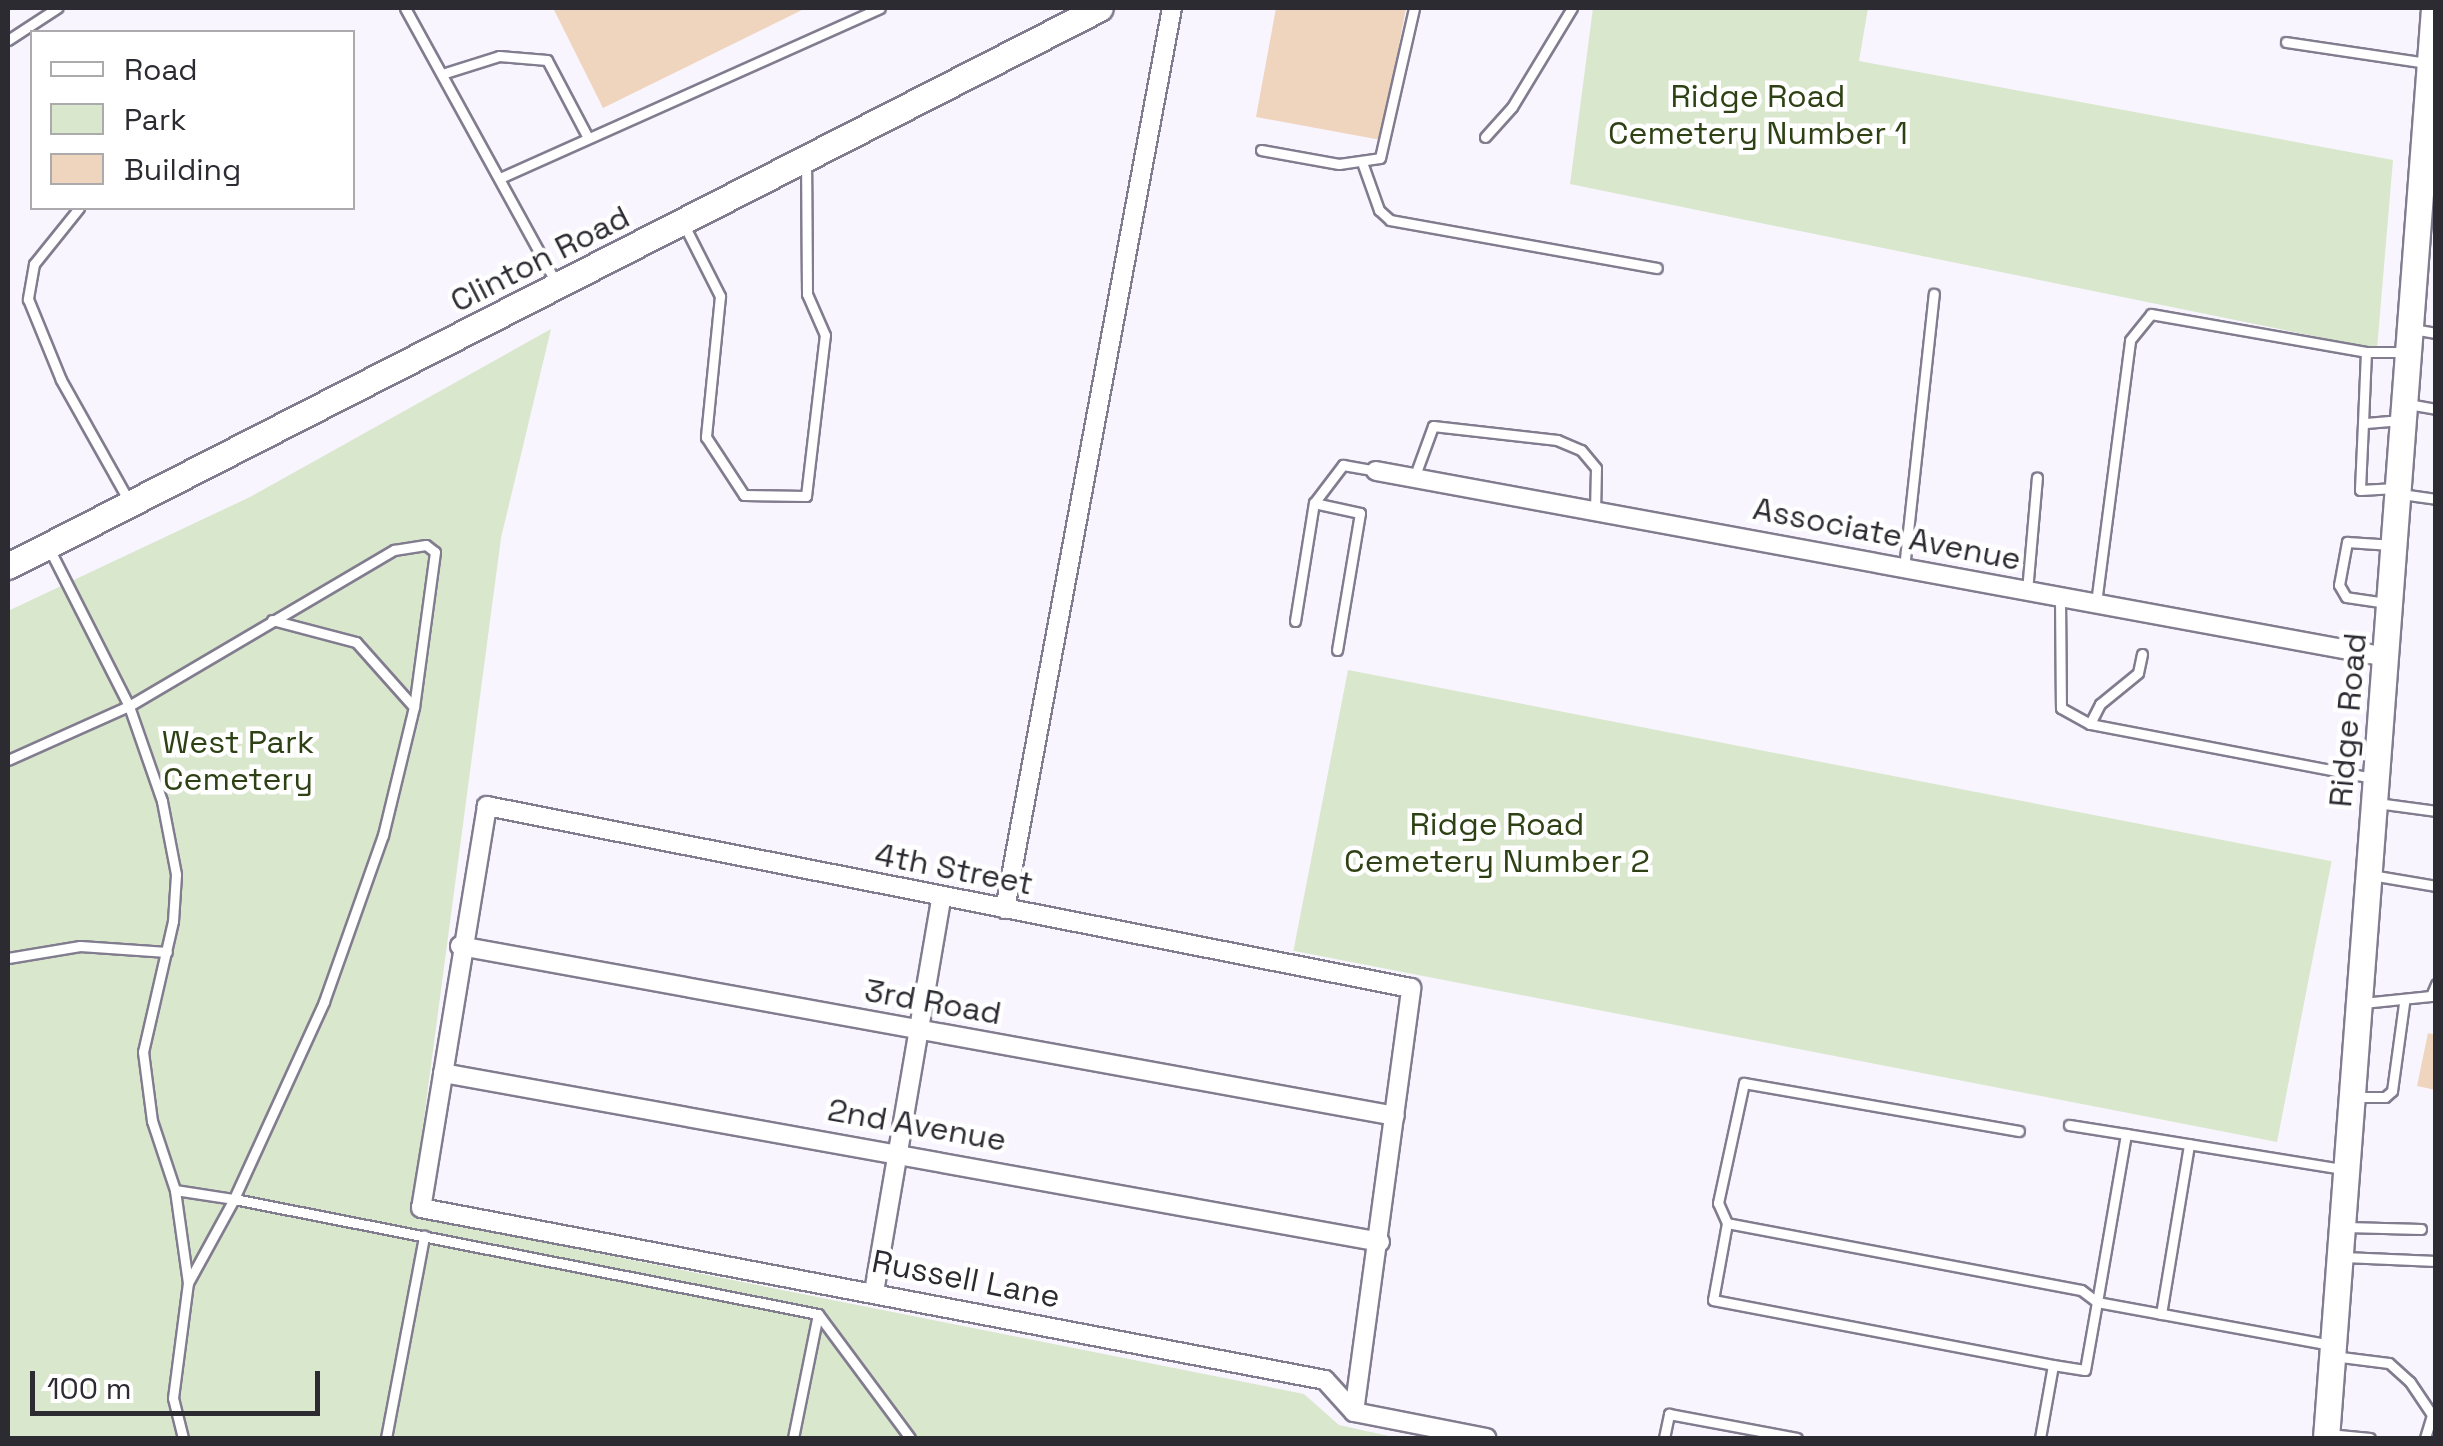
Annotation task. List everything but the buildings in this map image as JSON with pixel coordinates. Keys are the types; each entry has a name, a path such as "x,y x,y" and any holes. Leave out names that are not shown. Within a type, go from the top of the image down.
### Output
{"main road":[{"name":"Clinton Road","path":"8,566 1100,8"},
{"name":"Ridge Road","path":"2326,1436 2338,1227 2404,412 2418,338 2434,8"}],"street":[{"path":"1005,909 1172,8"},
{"name":"Associate Avenue","path":"1376,471 2386,657"},
{"name":"4th Street","path":"460,946 487,806 1410,988 1395,1116"},
{"path":"874,1292 941,898"},
{"path":"443,1072 460,946"},
{"name":"3rd Road","path":"460,946 1395,1116"},
{"name":"2nd Avenue","path":"443,1072 900,1151 1380,1242"},
{"name":"Russell Lane","path":"443,1072 421,1208 1325,1380 1354,1412"},
{"path":"1395,1116 1354,1412 1486,1438"}],"lane":[{"path":"8,40 57,8"},
{"path":"405,8 558,286"},
{"path":"500,178 880,8"},
{"path":"1261,150 1364,165 1380,158 1386,147 1414,8"},
{"path":"1485,137 1512,107 1572,8"},
{"path":"2286,42 2432,48"},
{"path":"442,74 499,56 547,60 587,136"},
{"path":"682,222 720,296 706,438 744,495 806,496 825,335 807,294 806,159"},
{"path":"1364,165 1378,210 1390,220 1656,268"},
{"path":"77,210 34,264 28,298 61,380 132,506"},
{"path":"1904,568 1934,294"},
{"path":"2096,604 2130,340 2151,314 2366,352 2418,338"},
{"path":"2366,352 2360,490 2398,491 2436,499"},
{"path":"2363,423 2404,412 2436,409"},
{"path":"1414,478 1433,426 1557,440 1580,450 1596,468 1595,511"},
{"path":"1295,621 1314,503 1343,465 1376,471"},
{"path":"2027,591 2037,477"},
{"path":"1314,503 1360,512 1337,650"},
{"path":"2390,604 2346,597 2339,584 2347,542 2394,545"},
{"path":"8,760 129,706 394,550 426,544 435,552 414,707 383,835 324,1002 234,1200 188,1283"},
{"path":"48,548 129,706 170,836 175,896 167,952 143,1052 152,1121 176,1190 188,1283 174,1398 183,1438"},
{"path":"2060,597 2061,708 2108,733 2375,791 2436,812"},
{"path":"272,620 318,627 356,642 414,707"},
{"path":"2090,724 2100,704 2138,673 2142,654"},
{"path":"2368,875 2436,886"},
{"path":"8,959 80,946 167,952"},
{"path":"2358,1003 2404,1003 2430,996 2436,984"},
{"path":"2350,1097 2385,1098 2392,1091 2404,1003"},
{"path":"2019,1131 1744,1083 1718,1203 1727,1222 1712,1300 2085,1370 2126,1134"},
{"path":"2069,1125 2343,1169"},
{"path":"2161,1314 2189,1144"},
{"path":"176,1190 818,1314 910,1438"},
{"path":"1727,1222 2081,1290 2097,1302 2389,1363 2432,1415 2425,1438"},
{"path":"2338,1227 2421,1229"},
{"path":"386,1438 424,1236"},
{"path":"2337,1256 2436,1261"},
{"path":"794,1438 818,1314"},
{"path":"2040,1438 2053,1365"},
{"path":"1664,1438 1669,1414 1797,1438"},
{"path":"2326,1436 2370,1438"}],"green space":[{"name":"Ridge Road Cemetery Number 1","path":"1593,8 1868,8 1859,61 2393,160 2377,349 1570,184"},
{"name":"West Park Cemetery","path":"551,329 501,538 411,1216 1304,1394 1339,1425 1398,1438 8,1438 8,611 250,497"},
{"name":"Ridge Road Cemetery Number 2","path":"1348,670 2332,861 2277,1142 1293,951"}]}
